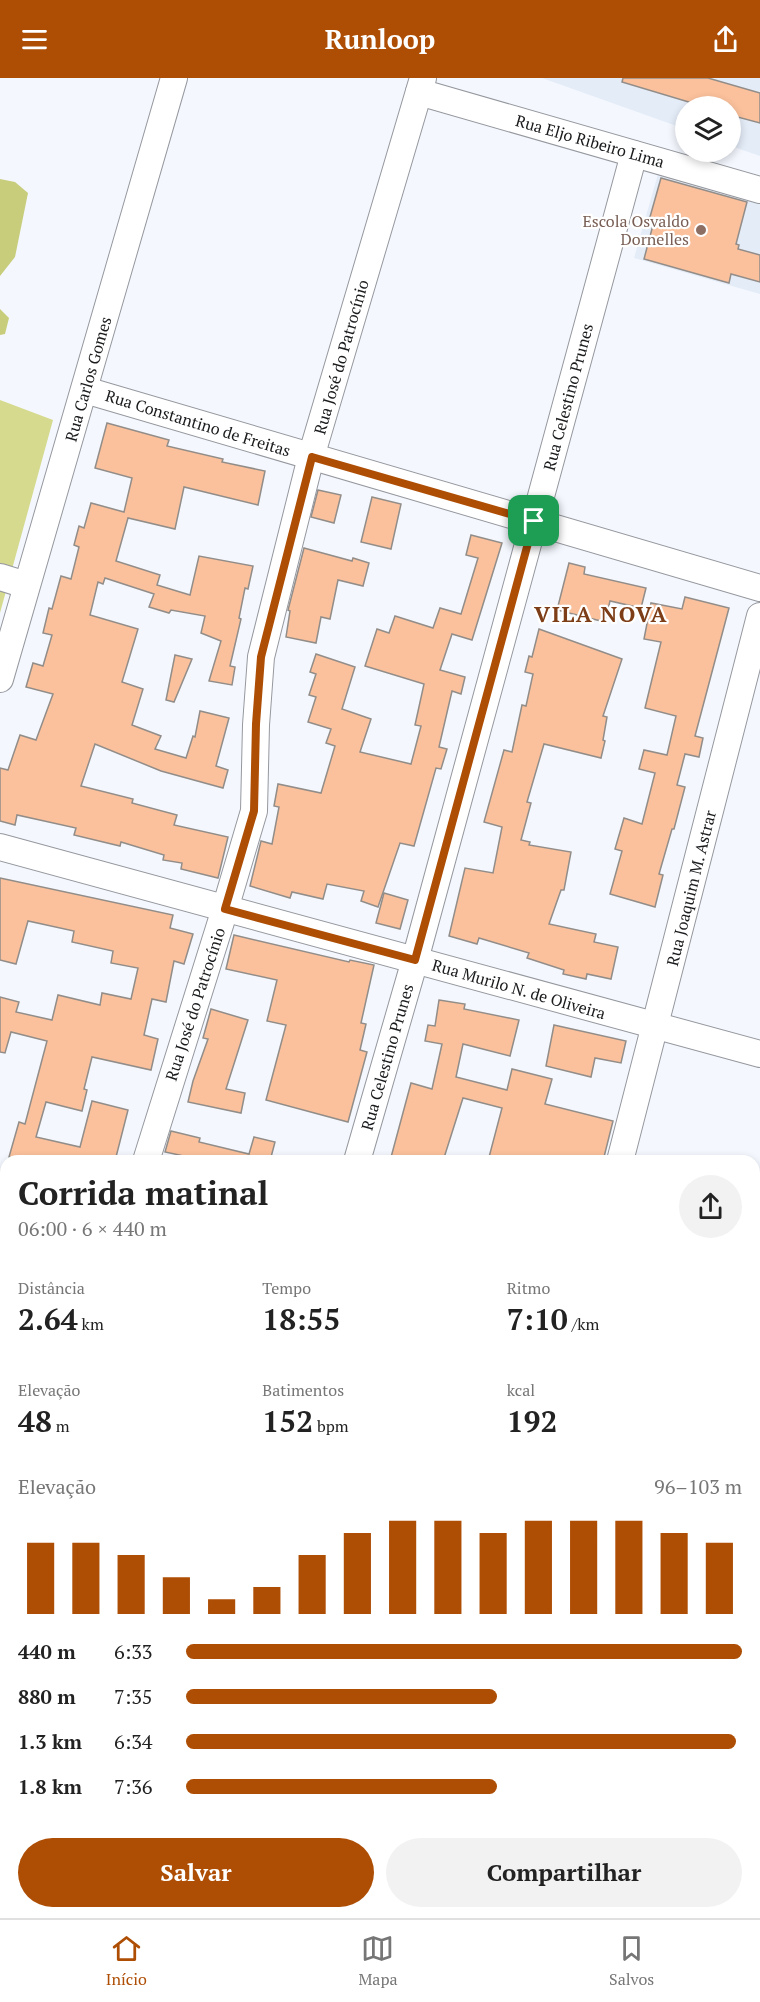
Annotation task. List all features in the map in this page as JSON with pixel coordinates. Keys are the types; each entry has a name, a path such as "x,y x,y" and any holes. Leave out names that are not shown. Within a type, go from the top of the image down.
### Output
{"street":[{"name":"Rua Carlos Gomes","path":"0,679 174,78"},
{"name":"Rua Eljo Ribeiro Lima","path":"421,85 634,154 760,190"},
{"name":"Rua José do Patrocínio","path":"148,1155 254,811 256,724 261,657 312,457 421,85"},
{"name":"Rua Celestino Prunes","path":"359,1155 415,960 634,154"},
{"name":"Rua Constantino de Freitas","path":"85,390 760,588"},
{"path":"0,577 26,585"},
{"name":"Rua Joaquim M. Astrar","path":"622,1155 760,616"},
{"name":"Rua Murilo N. de Oliveira","path":"0,847 760,1054"}],"shaded area":[{"path":"542,78 760,78 760,156 741,149 741,96 675,96 675,125"},
{"name":"Escola Osvaldo Dornelles","path":"658,174 760,203 760,294 634,258"}],"green space":[{"path":"0,179 15,182 28,193 15,257 0,276"},
{"path":"0,309 9,318 5,334 0,335"},
{"path":"0,400 53,420 0,613"}],"building":[{"path":"623,78 708,78 760,93 760,123 741,118 741,96 675,96 675,98 622,82"},
{"name":"Escola Osvaldo Dornelles","path":"661,178 747,202 736,244 739,245 738,249 760,255 760,282 731,274 729,283 644,259 653,225 648,224"},
{"path":"107,423 169,440 167,446 223,459 222,462 265,471 258,505 184,487 175,529 128,518 116,561 160,575 157,585 190,595 199,556 253,566 248,589 245,588 239,618 241,619 230,666 235,667 232,685 209,681 221,641 201,633 205,616 171,610 169,613 149,607 154,594 105,578 103,584 98,582 90,615 138,629 122,682 143,689 132,725 161,736 155,749 186,758 193,736 195,737 200,711 229,718 216,766 228,770 223,788 161,771 95,744 81,786 133,799 132,803 177,815 174,825 228,837 218,878 181,869 182,863 163,860 164,855 121,842 120,846 74,835 76,828 17,815 15,825 0,821 0,768 8,770 20,735 36,740 53,694 26,687 33,663 43,666 52,635 43,633 49,608 52,609 61,576 71,579 79,547 74,545 79,526 84,528 91,503 124,512 132,478 95,468"},
{"path":"318,490 341,495 334,523 311,517"},
{"path":"372,497 401,504 391,549 361,542"},
{"path":"471,535 502,543 472,640 452,634 440,670 465,677 461,694 452,691 439,747 447,749 441,769 436,768 414,846 400,843 378,907 361,901 364,891 327,884 323,899 292,892 290,898 250,886 261,841 272,844 279,807 274,806 278,784 321,793 335,746 326,743 331,729 308,722 316,697 309,695 316,674 310,672 316,654 355,667 342,709 371,719 360,752 411,764 421,726 415,725 424,684 365,666 377,629 389,633 395,616 433,628 440,608 461,614 478,558 466,555"},
{"path":"304,548 352,561 353,558 369,563 363,586 338,580 330,619 321,617 316,643 286,637 290,611 288,610"},
{"path":"569,563 585,567 584,574 646,588 641,608 610,601 605,622 557,610"},
{"path":"685,597 729,608 695,736 703,738 699,757 685,754 677,785 685,787 659,874 663,875 655,907 610,894 622,851 615,849 624,818 642,824 655,773 639,769 644,750 667,755 676,716 645,708 661,642 644,639 651,603 682,609"},
{"path":"539,629 622,659 603,716 607,717 601,758 544,744 527,802 531,803 521,840 530,842 529,845 571,852 564,890 561,890 549,924 596,934 594,942 618,947 611,979 587,974 586,979 563,974 564,970 527,958 529,953 479,938 477,944 449,936 465,868 493,873 502,827 484,822 504,750 512,752 522,705 526,706 533,674 525,672 529,656 532,657"},
{"path":"175,655 192,659 174,702 166,700"},
{"path":"0,878 173,915 170,928 193,934 184,964 174,961 166,1002 152,999 144,1035 158,1039 151,1070 92,1057 84,1089 87,1090 82,1111 46,1102 36,1137 80,1147 92,1101 128,1110 117,1155 10,1155 19,1122 25,1124 47,1041 11,1032 5,1053 0,1052 0,997 19,1002 16,1012 52,1020 58,995 100,1005 102,993 131,999 138,968 111,963 113,951 72,942 74,931 28,921 16,964 0,960"},
{"path":"384,893 408,900 400,929 376,923"},
{"path":"234,935 349,962 350,960 374,965 361,1023 366,1024 360,1050 367,1052 348,1122 266,1100 286,1025 267,1021 277,980 226,969"},
{"path":"439,1000 465,1004 464,1009 519,1020 510,1056 463,1044 456,1077 507,1090 512,1069 552,1079 545,1104 613,1121 604,1155 490,1155 502,1108 463,1098 445,1155 392,1155 411,1083 432,1089 442,1044 425,1041 428,1025 435,1026"},
{"path":"211,1009 248,1020 226,1089 245,1093 241,1113 188,1102 208,1039 203,1038"},
{"path":"554,1025 626,1041 621,1063 595,1058 591,1077 546,1066"},
{"path":"171,1131 200,1138 199,1142 249,1154 254,1137 275,1142 272,1155 179,1155 165,1152"}],"place":[{"name":"Escola Osvaldo Dornelles","path":"701,230"}],"district":[{"name":"VILA NOVA","path":"601,613"}],"route":[{"path":"312,457 534,521 415,960 225,909 254,811 256,724 261,657 312,457"}]}
